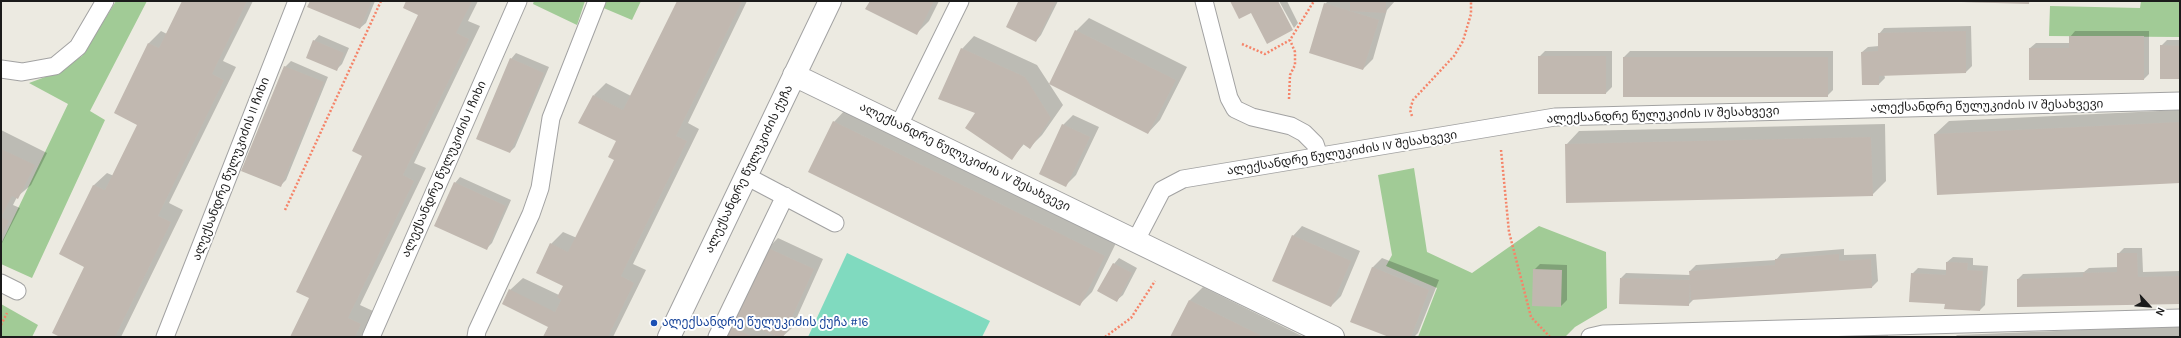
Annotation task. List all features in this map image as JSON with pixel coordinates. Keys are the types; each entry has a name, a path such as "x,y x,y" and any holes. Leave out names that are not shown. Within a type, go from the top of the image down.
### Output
{"street":[{"name":"ალექსანდრე წულუკიძის ქუჩა","path":"669,337 830,1"},
{"name":"ალექსანდრე წულუკიძის IV შესახვევი","path":"794,74 1332,337"}],"lane":[{"path":"1,69 22,72 55,66 78,48 105,1"},
{"name":"ალექსანდრე წულუკიძის II ჩიხი","path":"165,337 297,1"},
{"name":"ალექსანდრე წულუკიძის I ჩიხი","path":"371,337 518,1"},
{"path":"476,337 476,331 531,214 540,188 551,118 597,1"},
{"path":"899,125 960,1"},
{"path":"1204,1 1229,98 1235,110 1252,117 1291,126 1302,132 1315,144 1319,156"},
{"name":"ალექსანდრე წულუკიძის IV შესახვევი","path":"1136,240 1162,190 1183,179 1555,117 2180,101"},
{"path":"746,176 836,223"},
{"path":"717,337 785,196"},
{"path":"1,283 17,291"},
{"path":"1590,337 1603,334 2180,318"}],"path":[{"path":"285,210 380,1"},
{"path":"1239,38 1242,45 1265,54 1290,40 1314,1"},
{"path":"1419,140 1410,110 1413,100 1454,56 1463,41 1471,14 1471,1"},
{"path":"1290,40 1295,52 1294,65 1290,75 1288,97 1302,132"},
{"path":"1499,127 1510,232 1531,317 1550,337"},
{"path":"1106,337 1131,318 1170,257"}],"green space":[{"path":"116,1 147,1 90,111 105,120 32,278 1,264 1,244 68,104 29,83 56,73 82,56"},
{"path":"534,1 585,1 577,25 533,4"},
{"path":"587,1 641,1 632,20"},
{"path":"2141,1 2180,1 2180,37 2049,36 2050,6 2140,8"},
{"path":"1414,168 1427,252 1472,273 1539,226 1606,252 1607,308 1575,327 1565,337 1418,337 1437,288 1386,266 1392,255 1378,175"},
{"path":"847,253 990,321 982,337 808,337"},
{"path":"1,304 38,325 32,337 1,337"}],"building":[{"path":"182,1 247,1 212,74 224,80 158,216 171,222 115,337 60,337 52,333 84,267 59,254 93,185 105,190 137,125 114,113 148,43 159,48"},
{"path":"310,1 372,1 360,29 307,7"},
{"path":"406,1 472,1 456,33 469,39 403,175 414,181 348,318 361,324 355,337 290,337 309,298 296,292 362,156 352,151 418,15 403,8"},
{"path":"677,1 742,1 676,136 687,141 621,276 634,283 608,337 543,337 548,327 502,304 509,289 555,312 561,300 557,297 563,286 536,273 550,243 568,252 614,160 608,157 616,141 578,123 593,95 623,110"},
{"path":"870,1 934,1 917,35 865,9"},
{"path":"1016,1 1056,1 1036,42 1006,27 1018,2"},
{"path":"1230,1 1278,1 1293,30 1267,44 1251,13 1239,19"},
{"path":"1350,1 1386,1 1386,13 1350,11"},
{"path":"1653,1 1653,2 1619,2"},
{"path":"1927,1 2029,1 2029,4"},
{"path":"1324,3 1379,20 1363,70 1309,53"},
{"path":"1075,30 1176,80 1148,134 1049,84"},
{"path":"1966,31 1966,73 1879,76 1879,85 1862,85 1861,52 1878,51 1878,33"},
{"path":"2069,36 2144,36 2144,80 2029,80 2029,48 2069,48"},
{"path":"313,40 344,53 337,71 306,58"},
{"path":"2160,45 2180,46 2180,79 2160,79"},
{"path":"961,48 1025,77 1051,118 1030,149 1023,144 1012,160 965,128 975,113 938,99"},
{"path":"1538,56 1606,56 1606,94 1538,94"},
{"path":"1623,57 1828,57 1828,97 1623,97"},
{"path":"510,58 544,73 510,153 476,139"},
{"path":"284,66 324,82 281,187 241,171"},
{"path":"833,121 1105,256 1080,306 808,172"},
{"path":"2180,122 2180,183 1937,195 1934,134"},
{"path":"1062,124 1090,137 1066,187 1039,174"},
{"path":"1871,137 1873,196 1566,203 1565,144"},
{"path":"1,149 35,165 18,199 12,196 1,217"},
{"path":"454,182 506,206 487,250 434,226"},
{"path":"1,217 9,221 1,237"},
{"path":"1292,235 1351,261 1331,307 1272,281"},
{"path":"768,248 814,269 783,337 777,337 736,318"},
{"path":"2117,253 2137,253 2138,277 2180,276 2180,304 2017,307 2017,279 2083,277 2083,273 2117,272"},
{"path":"1839,254 1839,261 1871,259 1872,288 1691,300 1690,282 1689,306 1619,304 1620,278 1690,280 1689,271 1775,265 1775,259"},
{"path":"1946,262 1968,263 1967,270 1983,271 1980,311 1944,309 1945,304 1909,302 1911,273 1946,275"},
{"path":"1113,263 1132,273 1117,302 1097,291"},
{"path":"1372,267 1429,290 1411,337 1389,337 1350,322"},
{"path":"1533,269 1562,270 1561,307 1532,306"},
{"path":"1189,300 1264,337 1170,337"},
{"path":"729,326 753,337 724,337"}],"place":[{"name":"ალექსანდრე წულუკიძის ქუჩა #16","path":"654,323"}]}
